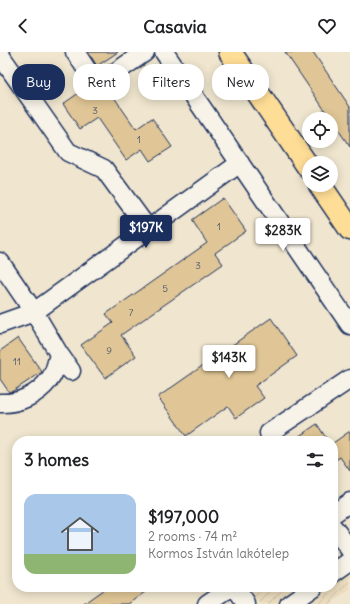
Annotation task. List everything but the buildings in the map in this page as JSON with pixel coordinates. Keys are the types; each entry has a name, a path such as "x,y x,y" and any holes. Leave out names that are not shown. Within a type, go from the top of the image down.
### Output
{"main road":[{"path":"230,52 302,158"},
{"path":"325,192 350,229"}],"street":[{"path":"75,52 97,85 144,52"},
{"path":"164,52 350,325"},
{"path":"0,55 68,152 104,169 148,229"},
{"path":"0,324 34,312 240,163"},
{"path":"0,262 71,371"},
{"path":"0,403 11,403 30,397 50,380 59,354"},
{"path":"269,433 350,379"},
{"path":"338,510 350,502"},
{"path":"338,534 350,550"},
{"path":"338,569 350,561"},
{"path":"207,604 225,592"},
{"path":"237,592 246,604"},
{"path":"289,604 306,592"}],"shaded area":[{"path":"350,569 350,590 330,604 299,604 317,592 338,592 338,577"},
{"path":"252,592 291,592 274,604 261,604"}]}
